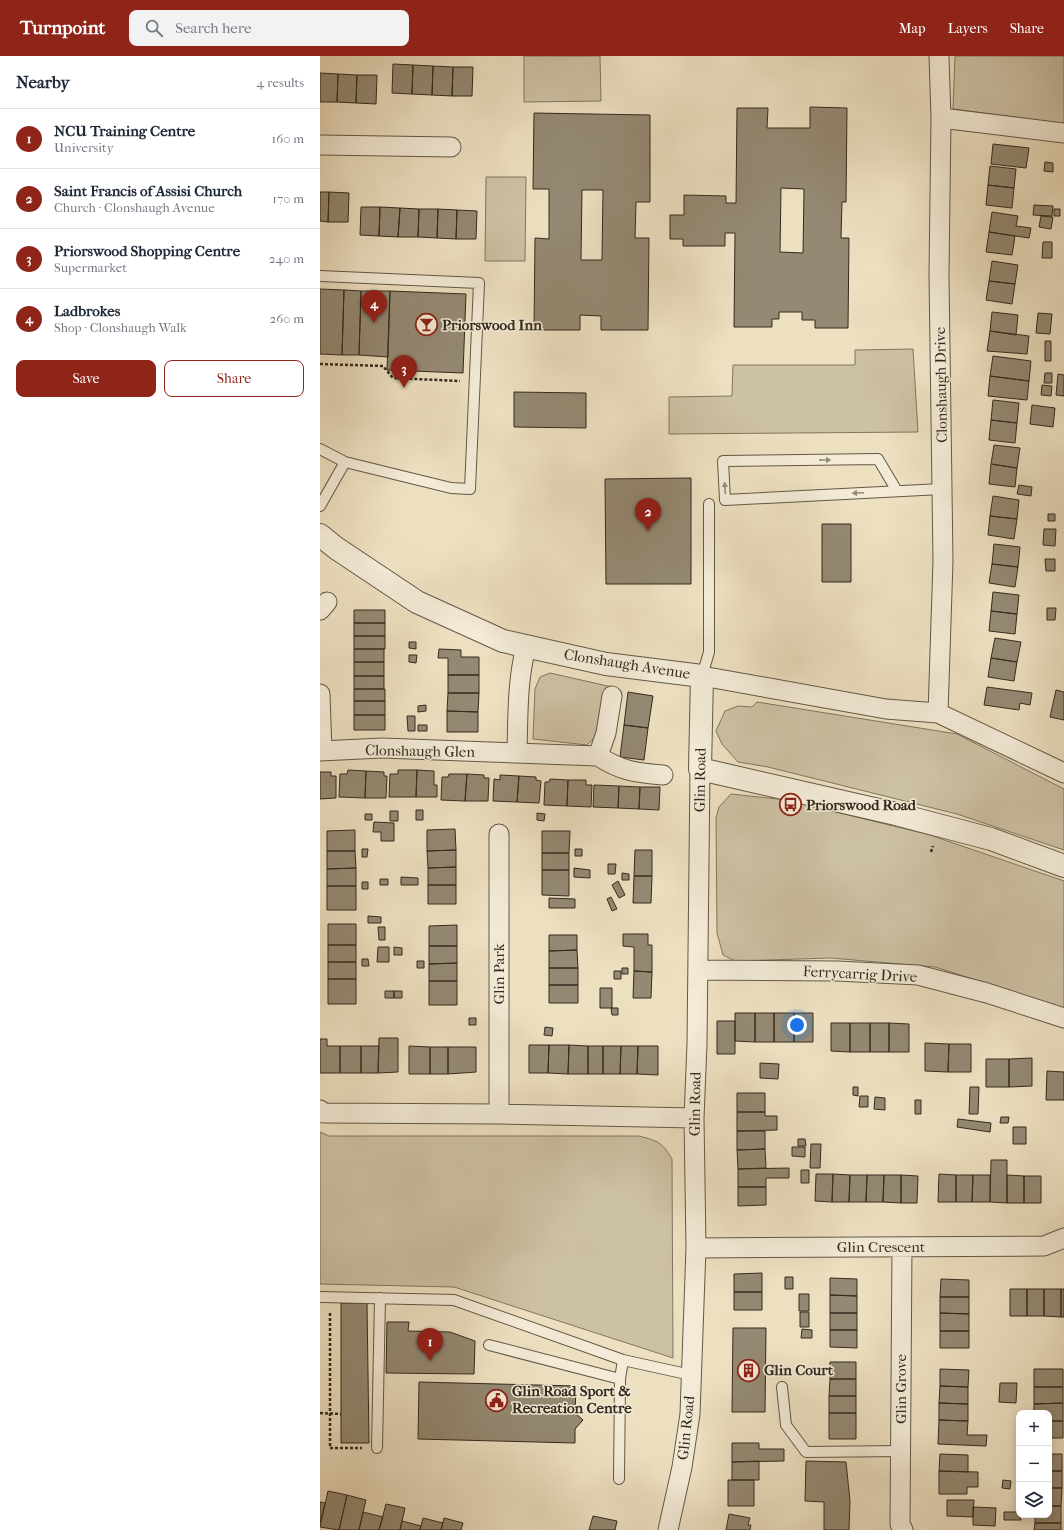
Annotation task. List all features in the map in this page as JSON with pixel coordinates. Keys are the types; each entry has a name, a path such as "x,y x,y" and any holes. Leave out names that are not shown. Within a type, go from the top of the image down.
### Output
{"street":[{"name":"Clonshaugh Drive","path":"938,714 943,561 939,275 939,56"},
{"path":"940,118 1064,133"},
{"path":"320,146 451,147"},
{"name":"Clonshaugh Avenue","path":"322,540 417,602 503,641 606,664 702,676 886,709 938,714 1064,773"},
{"path":"517,753 519,690 522,661 526,647"},
{"name":"Glin Road","path":"668,1530 682,1467 690,1414 696,1248 694,1118 698,970 702,676"},
{"name":"Clonshaugh Glen","path":"320,694 321,751 382,748 598,756 621,769 637,774 663,775"},
{"path":"598,756 606,733 612,696"},
{"path":"700,769 896,814 976,835 1064,866"},
{"name":"Glin Park","path":"499,834 499,1114"},
{"name":"Ferrycarrig Drive","path":"698,970 837,971 918,975 987,993 1064,1018"},
{"path":"320,1110 324,1113 499,1114 694,1118"},
{"name":"Glin Crescent","path":"696,1248 1044,1246 1064,1238"},
{"name":"Glin Grove","path":"902,1247 900,1524 903,1530"}],"lane":[{"path":"320,276 479,283 470,489 451,488 345,462 320,449"},
{"path":"897,491 878,459 723,461 726,500 942,489"},
{"path":"320,506 345,462"},
{"path":"702,676 709,652 709,504"},
{"path":"326,1296 454,1300 623,1360 691,1375"},
{"path":"377,1448 380,1298"},
{"path":"489,1345 620,1379"},
{"path":"619,1479 620,1379 623,1360"},
{"path":"782,1387 786,1425 806,1452 901,1451"}],"path":[{"path":"320,364 383,366 393,378 475,382"},
{"path":"326,1296 330,1448 377,1448"},
{"path":"320,1413 341,1414"}],"shaded area":[{"path":"524,56 600,56 601,101 524,102"},
{"path":"955,56 1064,56 1064,126 1022,118 953,109"},
{"path":"486,177 526,177 525,261 485,261"},
{"path":"913,349 918,432 669,434 669,397 732,396 733,365 855,365 855,350"},
{"path":"550,673 612,687 601,731 587,745 533,739 535,689 540,677"},
{"path":"757,702 957,734 1064,789 1064,850 957,814 768,767 738,762 722,744 716,731 725,711 738,706 752,707"},
{"path":"731,794 787,800 930,835 1064,881 1064,1008 935,967 831,958 735,961 723,955 717,933 716,818 719,807"},
{"path":"320,1132 329,1136 639,1136 659,1143 672,1159 673,1358 454,1287 320,1284"}],"building":[{"path":"393,64 413,65 412,94 392,93"},
{"path":"413,65 433,66 432,95 412,94"},
{"path":"433,66 453,67 452,96 432,95"},
{"path":"453,67 473,67 472,96 452,96"},
{"path":"320,73 338,74 337,102 320,102"},
{"path":"338,74 357,75 356,103 337,102"},
{"path":"357,75 377,75 376,104 356,103"},
{"path":"810,107 847,108 846,202 842,202 841,238 849,238 848,328 815,328 815,320 802,320 802,312 779,312 779,319 772,319 772,327 734,327 735,233 725,233 725,246 683,246 683,239 670,239 670,215 684,215 684,195 726,196 726,203 736,203 737,108 768,108 767,128 810,128","holes":["781,188 804,189 803,253 780,252"]},
{"path":"534,113 650,115 650,202 636,202 635,238 649,238 648,330 601,330 601,316 580,315 580,330 534,330 535,238 549,239 549,189 533,189","holes":["582,190 603,190 602,260 581,260"]},
{"path":"993,144 1029,148 1026,168 991,164"},
{"path":"1045,162 1053,163 1053,172 1044,171"},
{"path":"990,166 1016,169 1014,188 988,185"},
{"path":"988,185 1014,188 1012,208 986,205"},
{"path":"320,192 329,192 328,222 320,221"},
{"path":"329,192 349,193 348,222 328,222"},
{"path":"1034,205 1053,206 1052,216 1033,215"},
{"path":"361,207 380,207 379,236 360,235"},
{"path":"380,207 400,208 398,237 379,236"},
{"path":"400,208 419,209 418,237 398,237"},
{"path":"419,209 438,209 437,238 418,237"},
{"path":"438,209 457,210 456,239 437,238"},
{"path":"1054,209 1060,209 1060,216 1054,216"},
{"path":"457,210 477,211 476,239 456,239"},
{"path":"992,212 1018,216 1016,226 1031,228 1029,238 989,232"},
{"path":"1041,216 1053,217 1051,229 1039,227"},
{"path":"989,232 1015,236 1012,255 986,252"},
{"path":"1043,242 1052,242 1052,258 1042,258"},
{"path":"992,261 1018,265 1015,284 989,281"},
{"path":"989,281 1015,284 1012,304 986,300"},
{"path":"320,289 344,290 342,355 320,354"},
{"path":"344,290 361,291 359,355 342,355"},
{"path":"361,291 390,291 388,357 359,355"},
{"name":"Priorswood Inn","path":"390,291 466,294 463,373 387,370"},
{"path":"992,312 1018,315 1016,335 990,331"},
{"path":"1038,313 1052,314 1050,334 1036,333"},
{"path":"990,331 1029,336 1027,354 987,351"},
{"path":"1045,341 1051,341 1051,361 1045,361"},
{"path":"993,356 1031,361 1029,381 990,376"},
{"path":"1045,373 1052,373 1052,383 1044,383"},
{"path":"1058,374 1064,375 1064,396 1056,395"},
{"path":"990,376 1029,381 1027,400 988,396"},
{"path":"1042,385 1052,386 1051,396 1041,395"},
{"path":"514,392 586,393 586,428 514,427"},
{"path":"993,400 1019,403 1017,423 991,420"},
{"path":"1032,405 1055,408 1053,427 1030,424"},
{"path":"991,420 1017,423 1015,443 989,440"},
{"path":"994,445 1020,448 1017,468 991,464"},
{"path":"991,464 1017,468 1015,487 989,484"},
{"path":"691,478 691,584 606,584 605,479"},
{"path":"1019,485 1032,487 1031,496 1017,494"},
{"path":"993,496 1019,500 1017,519 990,516"},
{"path":"1048,514 1055,514 1055,521 1048,521"},
{"path":"990,516 1017,519 1014,539 988,535"},
{"path":"822,524 851,524 851,582 822,582"},
{"path":"1044,529 1056,529 1055,546 1043,545"},
{"path":"994,544 1020,547 1018,567 992,564"},
{"path":"1045,559 1055,559 1055,571 1046,571"},
{"path":"992,564 1018,567 1015,587 989,583"},
{"path":"993,592 1019,595 1017,614 991,611"},
{"path":"1047,608 1056,608 1055,620 1047,620"},
{"path":"354,610 385,610 385,623 354,623"},
{"path":"991,611 1017,614 1015,634 989,631"},
{"path":"354,623 385,623 385,636 354,636"},
{"path":"354,636 385,636 385,649 354,649"},
{"path":"995,638 1021,642 1017,662 991,658"},
{"path":"409,642 416,642 416,649 409,648"},
{"path":"354,649 384,649 384,662 354,662"},
{"path":"439,649 461,650 461,657 479,657 479,675 448,675 448,658 438,658"},
{"path":"409,655 417,655 416,663 409,662"},
{"path":"991,658 1017,662 1014,681 988,677"},
{"path":"354,662 384,662 384,676 354,676"},
{"path":"448,675 479,675 479,693 448,693"},
{"path":"354,676 384,676 384,689 354,689"},
{"path":"987,687 1032,693 1030,705 1020,703 1019,710 984,705"},
{"path":"354,689 385,689 385,701 354,701"},
{"path":"1056,690 1064,692 1064,720 1050,717"},
{"path":"628,692 653,696 648,728 624,725"},
{"path":"448,693 479,693 478,712 447,711"},
{"path":"354,701 385,701 385,715 354,715"},
{"path":"426,705 426,711 418,712 418,706"},
{"path":"447,711 478,712 478,732 447,732"},
{"path":"354,715 385,715 385,730 354,730"},
{"path":"407,716 415,716 415,731 408,731"},
{"path":"418,725 427,725 427,731 418,731"},
{"path":"624,725 648,728 644,760 620,757"},
{"path":"348,770 366,771 365,798 339,797 340,774 347,774"},
{"path":"398,770 417,770 416,797 389,797 390,774 398,774"},
{"path":"417,770 434,771 434,785 437,785 437,797 416,797"},
{"path":"366,771 384,772 384,776 387,776 386,798 365,798"},
{"path":"320,772 331,772 331,776 336,776 336,798 320,799"},
{"path":"449,774 467,774 465,801 441,800 442,777 448,777"},
{"path":"467,774 484,775 484,778 489,778 488,801 465,801"},
{"path":"500,775 519,776 517,802 493,801 494,779 500,780"},
{"path":"519,776 536,777 536,780 541,781 539,803 517,802"},
{"path":"550,779 568,780 567,806 544,805 545,782 549,782"},
{"path":"568,780 586,780 586,785 592,785 591,807 567,806"},
{"path":"594,785 619,786 618,808 593,807"},
{"path":"619,786 640,787 639,809 618,808"},
{"path":"640,787 660,787 659,810 639,809"},
{"path":"416,810 423,810 423,820 416,820"},
{"path":"390,811 398,811 398,821 390,821"},
{"path":"537,813 545,814 544,821 537,820"},
{"path":"365,814 372,814 372,820 365,820"},
{"path":"374,822 394,823 394,841 381,841 381,832 373,832"},
{"path":"455,829 456,850 427,851 427,830"},
{"path":"355,830 355,851 327,851 327,831"},
{"path":"542,831 570,831 569,853 542,853"},
{"path":"362,849 368,849 367,857 362,857"},
{"path":"575,849 582,849 582,856 575,856"},
{"path":"456,850 456,867 428,868 427,851"},
{"path":"635,850 652,850 652,876 634,876"},
{"path":"327,851 355,851 356,868 327,869"},
{"path":"542,853 569,853 569,870 542,870"},
{"path":"608,864 616,864 615,874 608,874"},
{"path":"456,867 456,885 428,885 428,868"},
{"path":"356,868 356,886 327,886 327,869"},
{"path":"574,868 590,870 590,878 574,877"},
{"path":"542,870 569,870 569,896 542,895"},
{"path":"622,873 629,874 629,880 622,880"},
{"path":"634,876 652,876 651,903 633,903"},
{"path":"401,877 418,878 418,885 401,885"},
{"path":"380,879 388,879 388,885 380,885"},
{"path":"618,881 625,895 619,898 612,885"},
{"path":"362,882 368,882 368,889 362,889"},
{"path":"428,885 456,885 456,904 428,904"},
{"path":"327,886 356,886 356,910 327,910"},
{"path":"611,897 617,909 612,911 607,899"},
{"path":"549,898 575,899 575,908 549,908"},
{"path":"368,916 381,917 381,923 368,923"},
{"path":"328,924 356,924 356,945 328,945"},
{"path":"457,925 457,946 429,946 429,926"},
{"path":"378,927 385,927 385,940 379,940"},
{"path":"623,934 648,934 648,945 652,945 652,972 634,971 634,947 623,946"},
{"path":"549,935 577,935 577,950 549,951"},
{"path":"328,945 356,945 356,962 328,962"},
{"path":"429,946 457,946 457,963 429,964"},
{"path":"378,947 389,947 389,962 377,962"},
{"path":"394,947 402,948 402,955 394,955"},
{"path":"577,950 578,968 549,968 549,951"},
{"path":"362,959 368,959 369,966 362,966"},
{"path":"417,961 424,961 424,968 417,968"},
{"path":"328,962 356,962 356,979 328,979"},
{"path":"457,963 457,981 429,981 429,964"},
{"path":"549,968 578,968 578,985 549,985"},
{"path":"622,968 628,968 628,974 622,974"},
{"path":"614,971 621,971 621,979 614,979"},
{"path":"634,971 652,972 651,998 633,998"},
{"path":"328,979 356,979 356,1004 328,1004"},
{"path":"429,981 457,981 457,1005 429,1005"},
{"path":"549,985 578,985 578,1003 549,1003"},
{"path":"600,988 612,988 612,1008 600,1008"},
{"path":"385,991 394,991 394,998 385,998"},
{"path":"394,991 402,991 402,998 394,998"},
{"path":"611,1008 618,1008 618,1015 612,1015"},
{"path":"735,1013 755,1013 755,1042 735,1041"},
{"path":"755,1013 774,1013 774,1042 755,1042"},
{"path":"774,1013 794,1013 794,1042 774,1042"},
{"path":"794,1013 813,1013 813,1042 794,1042"},
{"path":"469,1018 476,1018 476,1025 469,1025"},
{"path":"717,1021 735,1021 735,1054 717,1054"},
{"path":"831,1023 850,1023 850,1052 831,1051"},
{"path":"850,1023 870,1023 870,1052 850,1052"},
{"path":"870,1023 889,1023 889,1052 870,1052"},
{"path":"889,1023 909,1024 909,1052 889,1052"},
{"path":"545,1027 553,1028 552,1036 544,1035"},
{"path":"379,1038 398,1038 398,1072 378,1073"},
{"path":"320,1039 327,1039 327,1046 340,1046 340,1073 320,1073"},
{"path":"925,1043 949,1044 948,1072 925,1071"},
{"path":"949,1044 971,1044 971,1072 948,1072"},
{"path":"529,1045 549,1045 548,1073 529,1073"},
{"path":"549,1045 569,1045 568,1074 548,1073"},
{"path":"569,1045 588,1046 588,1074 568,1074"},
{"path":"340,1046 361,1046 361,1073 340,1073"},
{"path":"361,1046 379,1046 378,1073 361,1073"},
{"path":"409,1046 430,1047 430,1074 409,1074"},
{"path":"588,1046 603,1046 603,1074 588,1074"},
{"path":"603,1046 621,1046 620,1074 603,1074"},
{"path":"621,1046 638,1046 637,1074 620,1074"},
{"path":"638,1046 658,1046 658,1075 637,1074"},
{"path":"430,1047 448,1047 448,1074 430,1074"},
{"path":"448,1047 476,1047 476,1072 448,1074"},
{"path":"1032,1058 1032,1086 1009,1087 1009,1059"},
{"path":"986,1059 1009,1059 1009,1087 986,1087"},
{"path":"760,1063 779,1064 778,1079 760,1078"},
{"path":"1047,1071 1064,1072 1064,1100 1046,1100"},
{"path":"853,1087 858,1087 858,1096 853,1095"},
{"path":"970,1087 979,1087 978,1114 969,1114"},
{"path":"737,1093 765,1093 765,1112 737,1112"},
{"path":"860,1096 868,1096 868,1107 859,1107"},
{"path":"875,1097 885,1098 885,1110 874,1109"},
{"path":"915,1100 921,1100 921,1114 915,1114"},
{"path":"737,1112 765,1112 765,1116 777,1116 777,1130 737,1131"},
{"path":"1001,1117 1009,1117 1008,1123 1000,1123"},
{"path":"958,1119 991,1123 990,1132 957,1127"},
{"path":"1013,1127 1026,1127 1026,1144 1013,1144"},
{"path":"737,1131 765,1131 765,1149 737,1150"},
{"path":"798,1139 805,1139 806,1146 798,1146"},
{"path":"811,1144 821,1144 820,1168 810,1168"},
{"path":"792,1147 805,1147 805,1157 792,1156"},
{"path":"765,1149 766,1168 738,1169 737,1150"},
{"path":"991,1160 1007,1160 1007,1203 990,1202"},
{"path":"789,1168 789,1178 766,1178 766,1187 738,1187 738,1169"},
{"path":"801,1170 809,1170 809,1183 801,1183"},
{"path":"816,1174 833,1174 832,1202 815,1201"},
{"path":"833,1174 850,1175 849,1202 832,1202"},
{"path":"939,1174 956,1175 956,1202 938,1202"},
{"path":"850,1175 867,1175 866,1202 849,1202"},
{"path":"867,1175 884,1175 883,1202 866,1202"},
{"path":"884,1175 901,1175 901,1203 883,1202"},
{"path":"901,1175 918,1176 917,1203 901,1203"},
{"path":"956,1175 973,1175 972,1202 956,1202"},
{"path":"973,1175 990,1175 990,1202 972,1202"},
{"path":"1007,1175 1024,1176 1024,1203 1007,1203"},
{"path":"1024,1176 1041,1176 1041,1203 1024,1203"},
{"path":"738,1187 766,1187 766,1205 738,1206"},
{"path":"762,1273 762,1292 734,1292 734,1274"},
{"path":"785,1277 793,1277 793,1289 785,1289"},
{"path":"830,1278 857,1279 857,1296 830,1295"},
{"path":"941,1279 969,1280 969,1297 940,1297"},
{"path":"1010,1289 1027,1289 1027,1316 1010,1316"},
{"path":"1027,1289 1044,1289 1044,1316 1027,1316"},
{"path":"1044,1289 1061,1289 1061,1317 1044,1316"},
{"path":"1061,1289 1064,1289 1064,1317 1061,1317"},
{"path":"734,1292 762,1292 762,1310 734,1310"},
{"path":"799,1294 809,1294 809,1311 799,1311"},
{"path":"830,1295 857,1296 857,1313 830,1313"},
{"path":"940,1297 969,1297 969,1314 940,1313"},
{"path":"341,1303 367,1303 369,1443 341,1443"},
{"path":"800,1312 809,1312 809,1327 800,1327"},
{"path":"830,1313 857,1313 857,1330 830,1330"},
{"path":"940,1313 969,1314 969,1331 940,1331"},
{"path":"387,1322 409,1322 408,1331 450,1332 475,1341 474,1374 386,1373"},
{"name":"Glin Court","path":"733,1328 766,1328 765,1412 732,1412"},
{"path":"802,1329 812,1330 812,1338 801,1338"},
{"path":"830,1330 857,1330 857,1348 830,1347"},
{"path":"940,1331 969,1331 969,1348 940,1348"},
{"path":"830,1362 856,1362 856,1379 830,1379"},
{"path":"940,1369 969,1370 968,1387 940,1386"},
{"path":"1034,1369 1063,1369 1063,1387 1034,1387"},
{"path":"830,1379 856,1379 856,1396 829,1396"},
{"name":"Glin Road Sport & Recreation Centre","path":"419,1382 576,1386 575,1413 583,1420 575,1429 575,1443 418,1439"},
{"path":"1000,1383 1017,1383 1016,1403 999,1402"},
{"path":"940,1386 968,1387 968,1404 939,1403"},
{"path":"1034,1387 1063,1387 1063,1403 1034,1404"},
{"path":"829,1396 856,1396 856,1413 829,1413"},
{"path":"939,1403 968,1404 968,1421 939,1420"},
{"path":"1063,1403 1063,1421 1052,1421 1052,1410 1034,1410 1034,1404"},
{"path":"829,1413 856,1413 856,1439 829,1439"},
{"path":"939,1420 968,1421 967,1435 987,1435 986,1446 938,1444"},
{"path":"1052,1421 1063,1421 1063,1438 1052,1438"},
{"path":"732,1443 759,1443 759,1449 784,1449 784,1461 732,1462"},
{"path":"940,1454 968,1455 968,1472 939,1471"},
{"path":"1052,1454 1062,1454 1062,1471 1052,1471"},
{"path":"759,1461 759,1480 732,1480 732,1462"},
{"path":"806,1461 846,1462 850,1501 849,1530 824,1530 824,1502 805,1501"},
{"path":"939,1471 978,1472 978,1487 967,1487 967,1494 939,1494"},
{"path":"1052,1471 1062,1471 1062,1488 1052,1488"},
{"path":"728,1480 754,1480 754,1506 728,1506"},
{"path":"1003,1480 1011,1481 1010,1489 1002,1488"},
{"path":"1052,1488 1062,1488 1061,1506 1052,1506"},
{"path":"328,1491 347,1495 339,1530 320,1527"},
{"path":"347,1495 366,1500 359,1530 339,1530"},
{"path":"947,1500 974,1500 973,1517 947,1516"},
{"path":"320,1502 325,1503 320,1523"},
{"path":"386,1504 405,1508 400,1530 379,1530"},
{"path":"1052,1506 1061,1506 1061,1523 1035,1523 1035,1518 1052,1518"},
{"path":"973,1507 996,1508 995,1526 973,1525"},
{"path":"363,1512 383,1517 379,1530 359,1530"},
{"path":"1004,1512 1016,1512 1016,1518 1020,1518 1021,1520 1004,1520"},
{"path":"729,1514 750,1518 748,1525 751,1525 750,1530 726,1530"},
{"path":"593,1516 617,1521 615,1530 589,1530"},
{"path":"423,1518 443,1523 441,1530 420,1530"},
{"path":"444,1518 463,1523 461,1530 441,1530"},
{"path":"402,1521 421,1526 420,1530 400,1530"},
{"path":"1035,1523 1061,1523 1061,1530 1034,1530"}],"place":[{"name":"Ladbrokes","path":"374,323"},
{"name":"Priorswood Inn","path":"427,325"},
{"name":"Priorswood Shopping Centre","path":"404,388"},
{"name":"Saint Francis of Assisi Church","path":"648,531"},
{"name":"Priorswood Road","path":"790,805"},
{"name":"NCU Training Centre","path":"430,1361"},
{"name":"Glin Court","path":"749,1370"},
{"name":"Glin Road Sport & Recreation Centre","path":"497,1400"}]}
